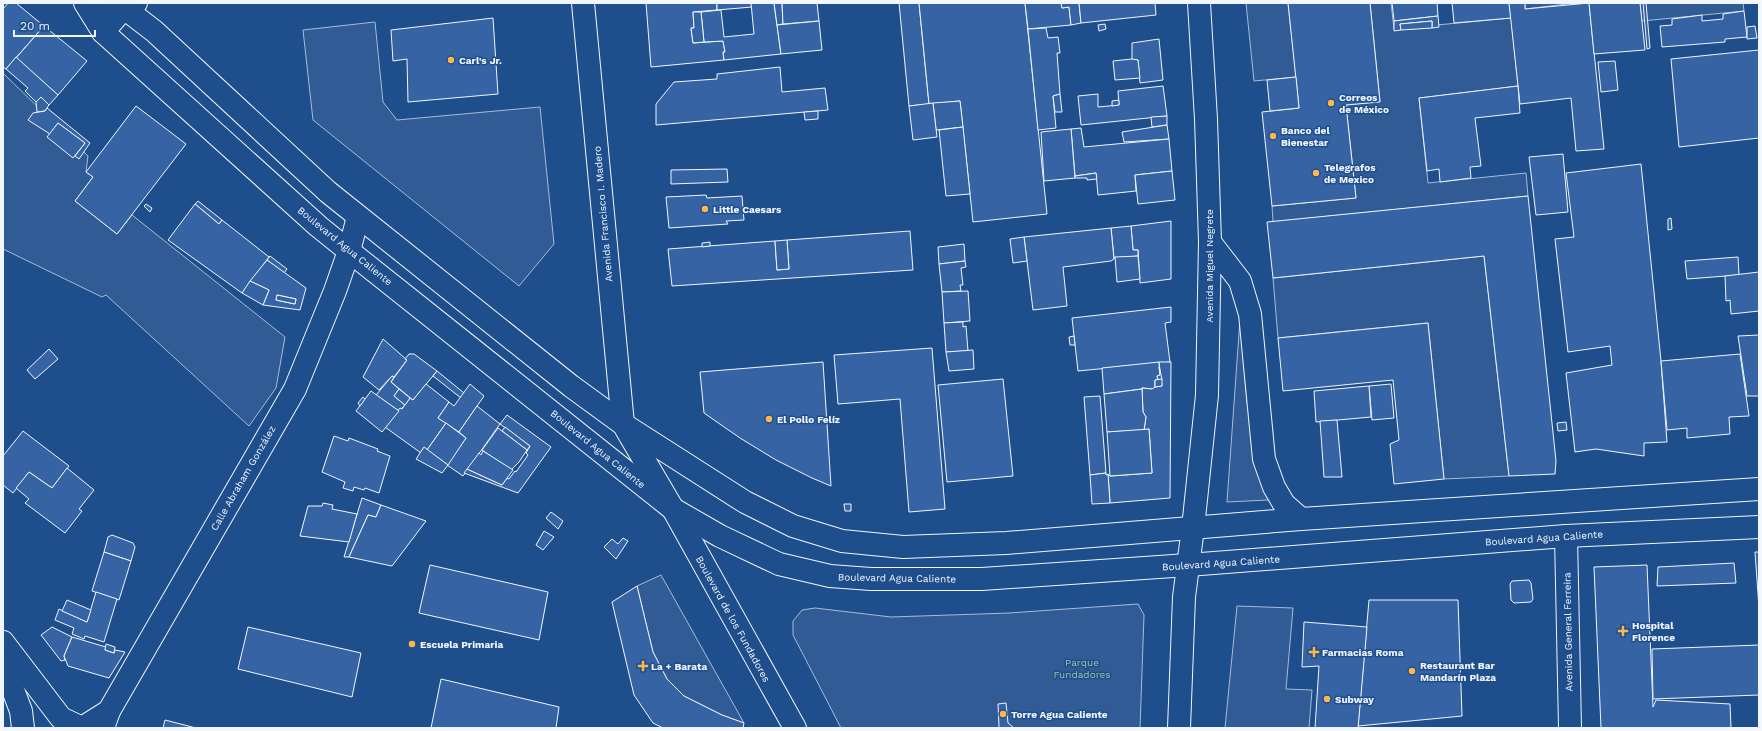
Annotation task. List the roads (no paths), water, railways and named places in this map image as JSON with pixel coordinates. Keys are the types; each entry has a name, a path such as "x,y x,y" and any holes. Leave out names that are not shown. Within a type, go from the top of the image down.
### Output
{"main road":[{"name":"Boulevard Agua Caliente","path":"85,3 103,32 318,226 673,509 720,536 779,564 830,576 871,579 982,579 1566,536 1759,527"},
{"name":"Avenida Francisco I. Madero","path":"583,3 623,424"},
{"name":"Avenida Miguel Negrete","path":"1188,565 1207,395 1210,242 1206,119 1199,3"},
{"path":"103,32 122,5 154,31 328,192 571,386 623,424 745,502 793,526 842,541 903,548 1006,542 1301,519 1759,489"},
{"name":"Calle Abraham González","path":"106,719 295,389 324,319 349,251 358,217"},
{"path":"1210,242 1240,281 1250,314 1264,459 1274,487 1284,504 1301,519"},
{"name":"Boulevard de los Fundadores","path":"623,424 673,509 795,728"},
{"name":"Avenida General Ferreira","path":"1566,536 1570,728"},
{"path":"1179,728 1184,597 1188,565"},
{"path":"3,642 62,718 82,728 106,719"},
{"path":"3,663 21,711 23,728"}],"place":[{"name":"Carl's Jr.","path":"451,60"},
{"name":"Correos de México","path":"1331,103"},
{"name":"Banco del Bienestar","path":"1273,136"},
{"name":"Telegrafos de Mexico","path":"1316,173"},
{"name":"Little Caesars","path":"705,209"},
{"name":"El Pollo Felíz","path":"769,419"},
{"name":"Hospital Florence","path":"1623,631"},
{"name":"Escuela Primaria","path":"412,644"},
{"name":"Farmacias Roma","path":"1314,652"},
{"name":"La + Barata","path":"643,666"},
{"name":"Restaurant Bar Mandarín Plaza","path":"1412,671"},
{"name":"Subway","path":"1327,699"},
{"name":"Torre Agua Caliente","path":"1003,714"}],"park label":[{"name":"Parque Fundadores","path":"1082,668"}]}
